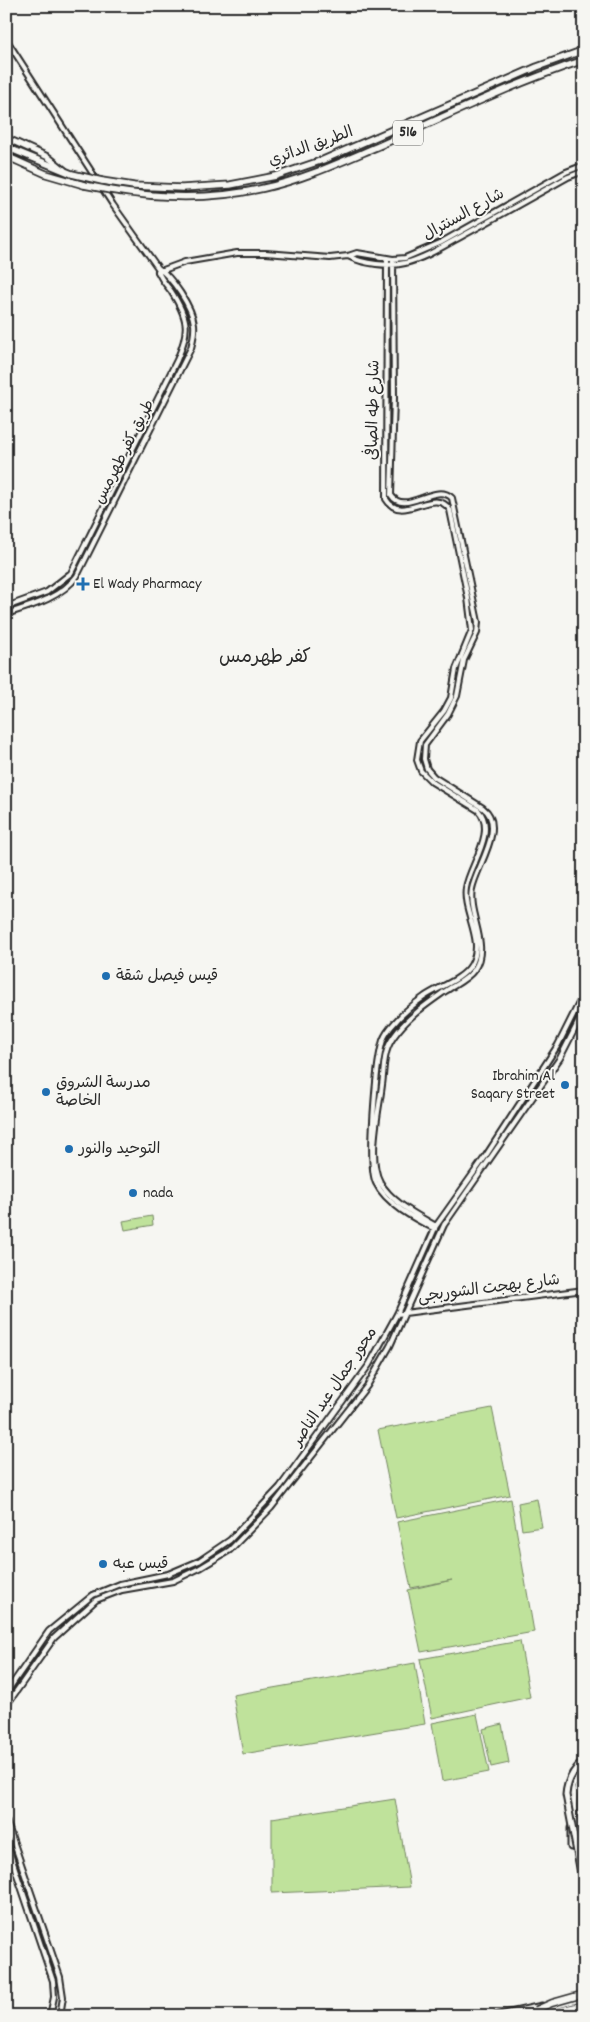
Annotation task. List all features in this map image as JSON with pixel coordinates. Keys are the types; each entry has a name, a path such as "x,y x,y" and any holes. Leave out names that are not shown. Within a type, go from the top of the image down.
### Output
{"highway":[{"name":"الطريق الدائري","path":"6,147 72,174 150,187 200,188 276,176 323,160 556,60 582,51"},
{"name":"الطريق الدائري","path":"6,156 46,174 110,190 157,197 216,196 273,186 323,170 557,68 583,60"},
{"path":"535,2013 584,1996"},
{"path":"514,2016 584,2005"}],"main road":[{"path":"6,138 48,157 64,171"},
{"path":"584,1761 578,1766 568,1782 566,1795 584,1889"},
{"path":"571,1848 570,1797 575,1783 584,1769"},
{"path":"495,2016 584,1996"}],"street":[{"name":"طريق كفر طهرمس","path":"6,39 113,205 160,271 180,304 186,321 185,342 174,367 71,573 46,592 6,606"},
{"name":"شارع السنترال","path":"348,256 356,261 387,264 408,257 440,243 582,165"},
{"path":"582,165 582,172"},
{"name":"شارع السنترال","path":"160,271 185,262 232,254 266,253 319,258 348,256 357,253 388,258 393,262 408,262 434,251 568,177 582,172"},
{"name":"شارع طه الصافى","path":"388,258 386,499 393,507 399,509 432,502 444,503 450,510 472,605"},
{"name":"شارع طه الصافى","path":"393,262 394,385 391,495 396,501 403,503 431,495 449,495 453,500 472,605"},
{"name":"طريق كفر طهرمس","path":"6,614 46,600 70,584 77,576 191,348 193,320 179,292 160,271"},
{"path":"388,386 394,385"},
{"path":"436,1227 412,1216 390,1200 379,1189 374,1177 372,1162 373,1134 380,1055 384,1039 390,1028 417,1001 465,972 472,964 475,951 475,939 466,906 466,888 482,844 485,824 483,817 478,810 426,777 418,763 417,753 420,744 451,698 456,669 472,630 472,605"},
{"path":"436,1227 396,1200 384,1187 378,1176 375,1156 376,1134 388,1046 410,1018 421,1008 465,979 476,966 480,947 471,905 471,893 473,882 488,848 492,825 491,817 484,808 430,773 424,759 426,745 448,714 457,696 464,660 478,627 472,605"},
{"path":"420,744 426,745"},
{"path":"485,824 492,825"},
{"name":"محور جمال عبد الناصر","path":"6,1693 49,1631 97,1592 120,1584 176,1572 199,1561 230,1540 280,1487 369,1365 397,1314 436,1227 485,1157 558,1045 584,993"},
{"name":"محور جمال عبد الناصر","path":"6,1706 54,1638 96,1600 122,1590 173,1580 230,1550 270,1508 366,1386 390,1346 444,1225 560,1058 584,1011"},
{"name":"شارع بهجت الشوربجى","path":"397,1314 584,1290"},
{"path":"26,1662 32,1667"},
{"path":"580,1871 582,1859 574,1800 575,1783 584,1774"},
{"path":"6,1820 62,1987 60,2016"},
{"path":"6,1842 54,1990 50,2016"},
{"path":"47,1966 55,1963"}],"green space":[{"path":"152,1216 153,1225 125,1230 123,1221"},
{"path":"492,1408 510,1495 396,1518 378,1430"},
{"path":"511,1499 534,1632 421,1652 408,1590 452,1580 411,1588 397,1522"},
{"path":"537,1499 542,1527 522,1530 518,1503"},
{"path":"520,1641 530,1697 432,1718 420,1659"},
{"path":"415,1663 425,1724 243,1754 233,1695"},
{"path":"477,1714 489,1772 442,1781 432,1723"},
{"path":"502,1724 509,1763 491,1767 483,1729"},
{"path":"395,1799 410,1887 272,1893 272,1818"}],"railway":[{"path":"570,2016 584,2012"}],"place":[{"name":"El Wady Pharmacy","path":"83,584"},
{"name":"قيس فيصل شقة","path":"106,976"},
{"name":"Ibrahim Al Saqary Street","path":"565,1085"},
{"name":"مدرسة الشروق الخاصة","path":"46,1092"},
{"name":"التوحيد والنور","path":"69,1149"},
{"name":"nada","path":"133,1193"},
{"name":"قيس عبه","path":"103,1564"}],"district":[{"name":"كفر طهرمس","path":"265,658"}]}
